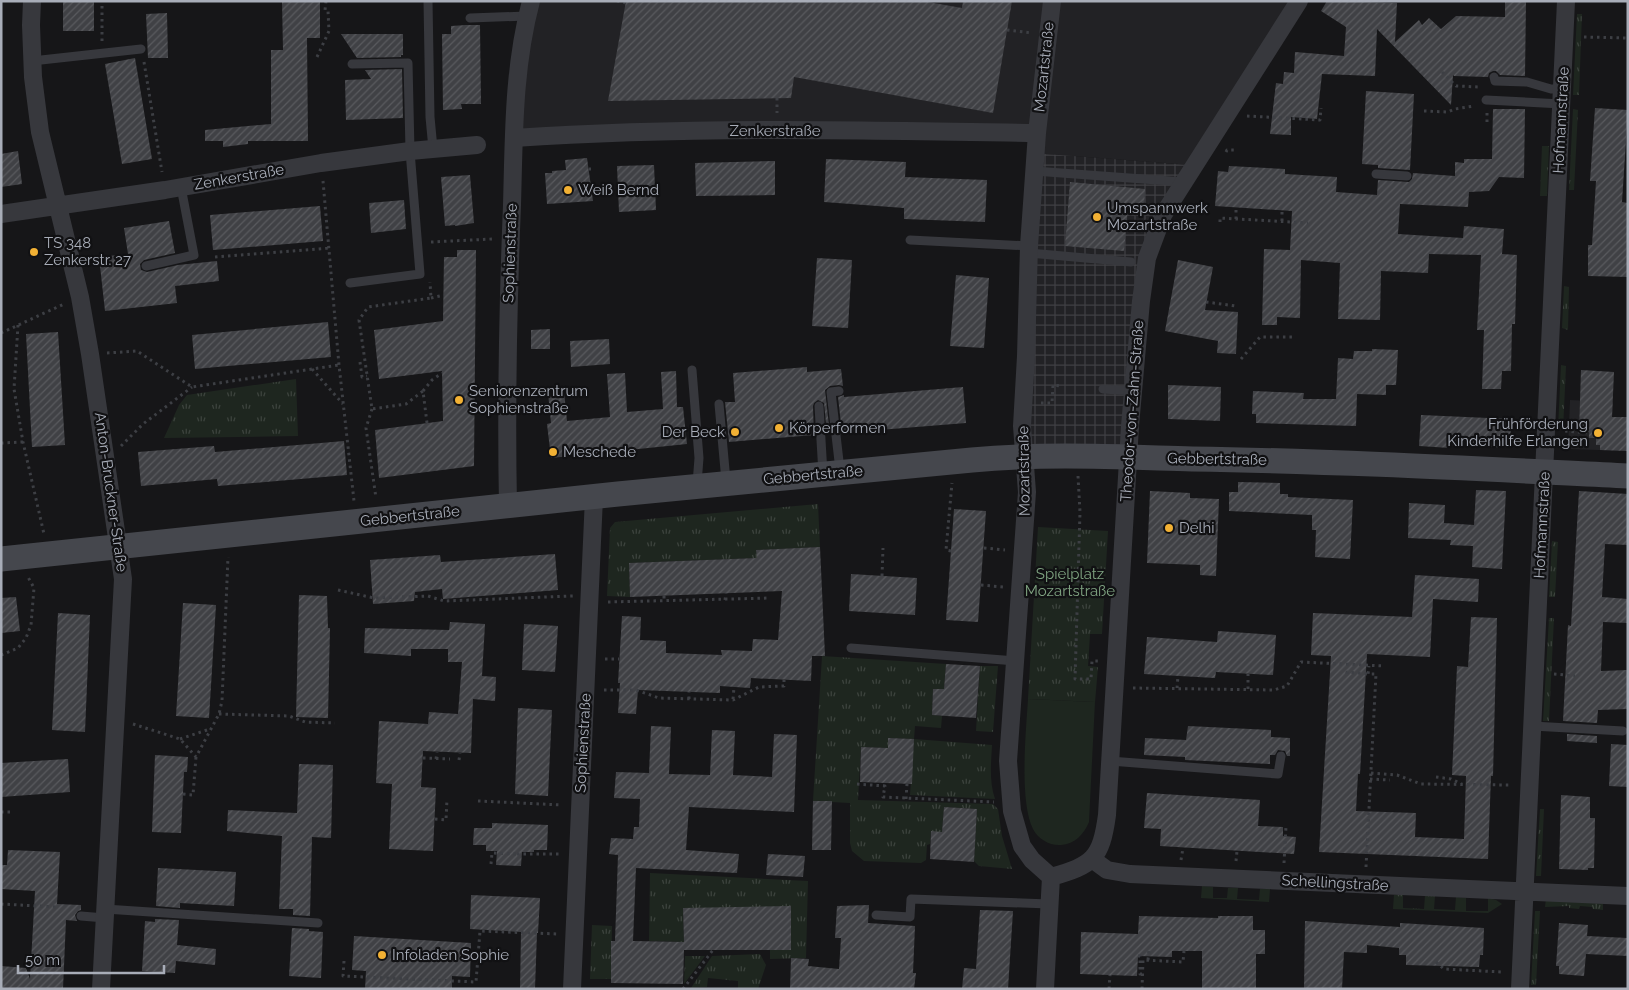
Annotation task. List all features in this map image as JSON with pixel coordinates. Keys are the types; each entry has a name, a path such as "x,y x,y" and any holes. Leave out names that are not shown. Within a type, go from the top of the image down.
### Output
{"street":[{"name":"Anton-Bruckner-Straße","path":"32,1 32,61 40,132 80,297 108,470 123,579 101,989"},
{"name":"Mozartstraße","path":"1051,877 1032,860 1022,846 1011,803 1008,761 1027,492 1022,426 1029,250 1037,133 1052,1"},
{"name":"Theodor-von-Zahn-Straße","path":"1092,859 1103,839 1107,815 1128,457 1141,301 1148,258 1163,215 1299,1"},
{"name":"Hofmannstraße","path":"1520,989 1566,1"},
{"name":"Sophienstraße","path":"508,506 508,324 514,138 519,58 529,8"},
{"name":"Zenkerstraße","path":"514,138 803,130 1037,133"},
{"name":"Zenkerstraße","path":"1,214 173,189 321,163 410,150 477,145"},
{"name":"Gebbertstraße","path":"9,558 697,486 978,459 1077,456 1328,461 1628,476"},
{"name":"Sophienstraße","path":"572,989 594,497"},
{"name":"Schellingstraße","path":"1092,859 1107,870 1130,874 1628,896"},
{"path":"1044,989 1051,877 1079,868 1092,859"}],"lane":[{"path":"428,1 430,117 433,149"},
{"path":"470,18 529,8"},
{"path":"32,61 142,49"},
{"path":"350,283 420,274 410,150 408,63 352,64"},
{"path":"1494,77 1495,81 1527,82 1551,89 1562,97"},
{"path":"1486,100 1562,97"},
{"path":"1034,171 1184,182"},
{"path":"1376,174 1407,176"},
{"path":"146,266 194,255 173,189"},
{"path":"910,240 1029,250 1130,262"},
{"path":"692,370 699,458 697,486"},
{"path":"1103,389 1133,391"},
{"path":"832,473 831,392 839,391"},
{"path":"719,404 726,484"},
{"path":"819,406 832,473"},
{"path":"851,648 1016,661"},
{"path":"1532,726 1623,731"},
{"path":"1110,761 1278,774 1281,756"},
{"path":"876,915 910,917 911,899 1049,904"},
{"path":"81,916 105,914 318,923"}],"path":[{"path":"101,54 102,1"},
{"path":"317,57 329,32 328,11 325,10 326,1"},
{"path":"617,1 626,3"},
{"path":"1007,30 1036,33"},
{"path":"1584,37 1628,38"},
{"path":"142,49 173,189"},
{"path":"1424,111 1448,112 1455,109 1473,107 1486,100 1487,122"},
{"path":"1231,108 1245,116 1320,120 1321,108"},
{"path":"1224,156 1227,150 1237,150"},
{"path":"321,163 344,405 368,520"},
{"path":"1236,208 1236,219"},
{"path":"1282,210 1282,221"},
{"path":"1220,222 1220,218 1308,223"},
{"path":"428,245 431,242 510,238"},
{"path":"215,257 330,248"},
{"path":"430,280 431,298"},
{"path":"368,520 366,428 372,409 359,320 368,307 431,298 444,294"},
{"path":"1,333 80,297"},
{"path":"1206,302 1236,306"},
{"path":"18,325 14,389 23,442 48,554"},
{"path":"1241,359 1260,337 1293,337"},
{"path":"90,354 136,351 192,387"},
{"path":"360,362 362,377 367,376"},
{"path":"108,470 122,445 143,424 192,387 340,364"},
{"path":"311,369 344,405"},
{"path":"372,409 406,404 423,392 432,380 442,373"},
{"path":"1052,403 1053,385 1061,386"},
{"path":"423,392 427,423"},
{"path":"1565,431 1589,433"},
{"path":"1,443 23,442"},
{"path":"1077,456 1080,512 1075,679 1091,679 1092,661 1116,662"},
{"path":"951,551 946,550 952,479"},
{"path":"183,794 193,795 196,757 219,714 222,701 229,535"},
{"path":"882,576 883,548"},
{"path":"1,655 18,648 26,638 31,625 34,588 9,558"},
{"path":"338,590 374,598 428,596 444,601 590,599 664,601 770,598"},
{"path":"725,600 726,593"},
{"path":"664,596 664,601"},
{"path":"1115,688 1274,690 1287,686 1301,662 1384,666"},
{"path":"1368,674 1369,666"},
{"path":"1347,674 1347,672 1376,674 1365,884"},
{"path":"1248,674 1248,689"},
{"path":"1554,674 1575,676"},
{"path":"1177,688 1178,676"},
{"path":"586,690 636,690 659,698 733,700 759,687 784,686 784,680"},
{"path":"733,700 734,687"},
{"path":"689,699 690,692"},
{"path":"219,714 289,716 304,722 336,723"},
{"path":"116,718 180,739 196,757"},
{"path":"180,739 211,729"},
{"path":"436,758 437,752"},
{"path":"459,760 460,753"},
{"path":"423,758 450,759"},
{"path":"1370,773 1397,775 1422,784 1510,786"},
{"path":"1436,777 1451,779 1464,784"},
{"path":"1370,778 1390,780"},
{"path":"857,784 885,786 884,797 1011,803"},
{"path":"906,799 907,784"},
{"path":"435,819 446,820 447,799"},
{"path":"478,801 580,806"},
{"path":"1,812 10,812"},
{"path":"1282,880 1286,826"},
{"path":"491,864 492,853 568,854"},
{"path":"1,904 57,907"},
{"path":"344,961 343,976 476,982 480,931 575,934"},
{"path":"1148,960 1149,949"},
{"path":"683,989 713,950"},
{"path":"1142,989 1144,960 1183,962 1184,951"},
{"path":"1138,956 1140,956 1140,974 1143,974"},
{"path":"1436,962 1444,969 1502,972"},
{"path":"1109,989 1110,976"}],"shaded area":[{"path":"531,1 1298,1 1191,165 1034,153 1036,134 514,135"},
{"path":"1034,153 1191,165 1148,247 1126,455 1021,454"},
{"name":"Frühförderung Kinderhilfe Erlangen","path":"1570,400 1613,402 1612,417 1628,417 1628,451 1568,449"}],"green space":[{"path":"1577,14 1582,14 1579,95 1573,95"},
{"path":"1573,109 1578,110 1574,190 1569,190"},
{"path":"1542,146 1549,146 1547,196 1540,196"},
{"path":"1564,286 1569,287 1568,330 1562,328"},
{"path":"1561,365 1566,366 1563,430 1558,429"},
{"path":"296,379 298,436 164,438 179,405 187,395"},
{"path":"818,504 820,547 757,550 757,558 629,563 630,597 607,596 610,528 615,522"},
{"name":"Spielplatz Mozartstraße","path":"1038,527 1108,531 1102,634 1090,634 1088,666 1098,667 1095,702 1028,699"},
{"path":"1552,541 1558,542 1555,597 1549,597"},
{"path":"1549,618 1554,618 1549,721 1543,721"},
{"path":"822,656 946,664 944,689 933,689 932,715 942,716 941,728 915,726 914,739 889,738 888,748 861,747 858,800 993,804 998,809 1002,836 1012,869 979,866 974,861 977,809 944,807 942,832 931,832 930,844 927,845 926,860 921,863 864,861 852,851 850,843 850,803 813,801"},
{"path":"980,666 998,666 993,732 976,731"},
{"path":"1028,699 1095,702 1089,822 1078,838 1071,843 1053,844 1041,839 1035,833 1029,817 1024,766"},
{"path":"914,739 992,745 991,779 995,799 910,795"},
{"path":"1540,809 1544,809 1541,876 1536,876"},
{"path":"650,873 808,881 806,958 770,959 770,950 683,909 684,942 649,941"},
{"path":"1202,886 1213,887 1213,898 1227,898 1228,888 1238,888 1237,899 1259,900 1260,889 1270,889 1269,902 1201,898"},
{"path":"1394,895 1403,895 1403,908 1424,909 1425,896 1435,896 1434,909 1455,910 1456,897 1466,898 1466,911 1488,911 1488,898 1502,904 1488,913 1393,909"},
{"path":"1546,899 1603,902 1603,910 1580,906 1579,909 1569,908 1569,906 1545,907"},
{"path":"1535,911 1540,911 1536,985 1531,985"},
{"path":"592,925 612,926 611,979 590,979"},
{"path":"760,954 766,965 758,989 738,989 738,981 708,978 707,987 691,988 712,956"},
{"path":"685,956 705,956 684,984"}],"building":[{"path":"63,1 94,1 94,31 63,31"},
{"path":"282,1 320,1 320,38 307,38 308,141 248,141 248,144 223,147 223,141 205,141 205,130 271,124 271,50 283,50"},
{"path":"626,1 922,1 962,8 963,1 1012,1 993,113 794,77 791,98 608,101"},
{"path":"1327,1 1397,3 1395,42 1419,20 1422,25 1429,18 1441,29 1456,16 1505,17 1505,1 1526,1 1525,76 1500,75 1496,71 1489,73 1488,77 1453,75 1451,105 1377,29 1375,76 1322,74 1317,119 1291,117 1291,135 1270,134 1276,83 1283,84 1284,72 1294,73 1295,52 1344,56 1346,27 1321,11"},
{"path":"167,13 168,58 148,58 146,14"},
{"path":"480,25 481,104 461,104 462,109 443,110 442,34 451,34 451,26"},
{"path":"341,34 403,34 403,55 401,57 357,58"},
{"path":"135,58 152,159 122,164 105,64"},
{"path":"402,69 403,118 346,120 345,80 371,79 365,70"},
{"path":"1366,91 1414,94 1410,170 1378,168 1378,165 1362,164"},
{"path":"1595,108 1628,110 1622,202 1628,203 1628,277 1588,276 1588,245 1592,245 1596,181 1590,181"},
{"path":"1493,109 1525,109 1524,178 1499,177 1489,191 1469,192 1468,207 1400,204 1398,234 1463,238 1464,226 1504,229 1502,254 1517,255 1515,324 1512,324 1511,371 1502,371 1501,389 1482,389 1484,330 1477,330 1481,255 1429,254 1428,273 1381,271 1380,320 1338,319 1340,263 1301,260 1300,318 1277,317 1277,325 1262,325 1264,249 1290,250 1292,211 1215,206 1218,171 1228,172 1229,166 1285,169 1285,174 1337,177 1336,192 1377,195 1378,180 1409,182 1412,179 1413,173 1455,176 1455,162 1464,163 1464,159 1492,159"},
{"path":"18,151 22,184 1,187 1,154"},
{"name":"Weiß Bernd","path":"587,158 593,201 547,204 545,173 566,170 565,160"},
{"path":"826,159 906,162 905,177 987,180 985,222 904,219 904,208 824,202"},
{"path":"775,161 775,195 696,196 695,163"},
{"path":"654,165 656,210 619,212 617,166"},
{"path":"470,175 474,223 445,226 441,177"},
{"name":"Umspannwerk Mozartstraße","path":"1070,182 1145,189 1144,209 1128,208 1124,251 1065,246"},
{"path":"404,200 406,229 371,233 369,203"},
{"path":"320,206 323,241 213,250 210,215"},
{"path":"169,221 175,253 144,260 140,264 141,270 147,272 178,265 217,261 219,281 175,286 177,303 105,311 99,257 128,254 124,228"},
{"name":"Seniorenzentrum Sophienstraße","path":"457,250 476,250 474,466 379,478 375,430 443,421 442,371 379,379 374,330 443,321 444,257 457,257"},
{"path":"817,258 852,260 848,328 812,326"},
{"path":"1178,260 1213,267 1205,310 1238,312 1236,354 1217,353 1218,341 1165,331"},
{"path":"956,275 989,278 984,348 950,346"},
{"path":"328,322 331,357 195,369 192,335"},
{"path":"550,329 550,349 531,349 531,330"},
{"path":"58,332 65,445 32,447 26,334"},
{"path":"609,339 610,364 571,367 570,341"},
{"path":"1372,349 1398,350 1396,385 1386,385 1386,395 1357,394 1356,426 1256,423 1256,414 1252,414 1253,391 1304,393 1303,399 1336,399 1338,358 1353,359 1354,351 1372,351"},
{"path":"807,367 807,372 841,369 843,386 830,386 825,390 830,434 827,434 824,403 818,400 813,406 814,435 729,442 725,402 735,402 733,373"},
{"name":"Frühförderung Kinderhilfe Erlangen","path":"1581,370 1614,372 1612,417 1628,417 1628,451 1600,450 1600,445 1596,445 1596,438 1589,438 1589,432 1579,431"},
{"path":"676,371 677,407 683,407 687,444 551,458 547,424 551,423 548,393 564,391 567,421 610,417 607,374 625,373 627,412 663,409 661,372"},
{"path":"1168,385 1221,387 1220,421 1168,419"},
{"path":"963,387 966,423 842,433 838,397 844,395 844,397"},
{"path":"1421,415 1511,419 1510,448 1450,445 1450,448 1419,446"},
{"path":"344,441 347,475 218,486 217,479 141,486 138,452 214,446 215,452"},
{"path":"1238,482 1280,483 1280,494 1288,494 1288,497 1353,500 1350,559 1315,557 1316,530 1312,530 1312,515 1229,511 1229,492 1238,492"},
{"path":"1476,490 1506,491 1502,569 1472,567 1473,546 1450,545 1451,540 1408,538 1409,503 1445,505 1444,523 1474,525"},
{"path":"1150,491 1190,493 1190,498 1219,499 1216,576 1200,575 1200,565 1147,563"},
{"path":"1579,491 1628,494 1628,545 1605,544 1602,597 1628,599 1628,623 1603,622 1601,671 1628,670 1628,709 1598,710 1597,723 1563,721 1568,625 1571,626"},
{"path":"954,509 986,511 978,622 946,620"},
{"path":"820,547 825,656 812,656 811,681 751,678 750,688 720,686 720,693 638,690 636,714 618,713 622,616 641,617 640,640 666,641 666,653 722,655 721,650 752,651 753,639 778,640 782,591 630,597 629,563 757,558 756,550"},
{"path":"555,554 558,590 443,599 442,589 415,592 414,601 373,604 370,560 440,555 441,562"},
{"path":"851,574 917,578 915,615 849,611"},
{"path":"1415,575 1479,579 1478,602 1433,599 1430,657 1367,654 1356,811 1416,813 1415,837 1464,839 1466,776 1452,775 1457,666 1468,667 1471,617 1497,618 1493,776 1491,776 1488,859 1319,852 1331,656 1311,655 1313,613 1412,617"},
{"path":"299,595 327,596 328,628 330,628 328,718 296,717"},
{"path":"16,597 20,631 1,633 1,598"},
{"path":"183,603 216,605 209,718 176,716"},
{"path":"58,613 90,615 85,732 52,730"},
{"path":"450,622 485,624 482,676 496,677 495,701 473,699 471,753 423,751 421,787 436,788 433,851 389,849 392,784 376,783 379,721 428,724 429,712 458,714 462,662 448,662 448,649 411,649 411,656 364,653 365,628 449,630"},
{"path":"524,624 558,626 555,672 522,670"},
{"path":"1218,631 1276,635 1273,675 1216,672 1215,678 1144,674 1147,637 1217,642"},
{"path":"946,664 980,666 976,718 932,715 933,689 944,689"},
{"path":"518,708 552,710 548,796 515,794"},
{"path":"651,726 671,727 669,774 710,775 712,730 735,731 733,775 772,777 774,734 797,735 794,812 689,807 686,850 739,854 737,873 636,868 633,941 684,942 683,908 791,906 791,950 684,950 683,984 611,983 611,941 615,941 618,855 609,854 611,838 633,839 634,827 639,827 640,799 614,798 616,772 649,773"},
{"path":"1188,726 1271,730 1271,737 1290,738 1290,756 1287,756 1285,751 1278,750 1275,755 1270,755 1270,764 1185,760 1185,757 1144,755 1145,738 1186,740"},
{"path":"1567,734 1597,736 1597,743 1567,741"},
{"path":"888,738 914,739 912,784 860,782 861,747 888,748"},
{"path":"1611,744 1628,745 1628,787 1609,786"},
{"path":"155,755 188,757 187,772 184,772 181,833 152,832"},
{"path":"68,759 70,792 1,797 1,763"},
{"path":"299,764 333,765 331,838 312,837 310,916 293,915 293,909 279,909 282,836 227,831 228,810 297,813"},
{"path":"1147,793 1260,800 1258,826 1283,827 1283,836 1296,837 1294,854 1160,846 1161,829 1144,828"},
{"path":"1561,795 1590,797 1590,818 1595,818 1594,868 1588,868 1588,870 1559,869"},
{"path":"813,801 832,801 831,850 812,850"},
{"path":"944,807 977,809 974,862 930,859 931,831 942,832"},
{"path":"492,823 548,825 547,850 522,852 521,866 496,865 497,851 486,851 486,845 473,845 474,828 492,828"},
{"path":"8,850 60,852 57,904 81,905 81,910 75,915 77,921 66,920 63,989 1,989 1,966 26,968 30,979 35,891 1,889 1,865 7,865"},
{"path":"768,854 805,856 803,877 766,875"},
{"path":"158,868 236,872 234,906 180,903 180,908 156,906"},
{"path":"471,895 540,898 535,989 520,989 521,932 470,929"},
{"path":"869,905 868,923 915,926 913,973 916,973 914,989 790,989 791,958 809,959 808,966 839,969 841,938 835,938 837,906"},
{"path":"980,910 1013,911 1008,989 962,989 964,968 976,969"},
{"path":"1139,916 1218,918 1218,916 1253,916 1253,930 1265,930 1265,954 1256,954 1256,989 1202,989 1202,951 1172,951 1172,957 1138,956 1137,976 1080,974 1081,932 1138,934"},
{"path":"155,919 179,920 177,945 216,949 215,965 176,961 175,973 142,971 145,921 155,922"},
{"path":"1305,921 1400,927 1400,923 1484,928 1483,955 1480,955 1479,967 1406,965 1406,955 1399,955 1399,948 1367,945 1367,953 1344,952 1342,989 1304,989"},
{"path":"1559,923 1588,925 1587,936 1628,938 1628,956 1586,954 1584,976 1559,974 1559,966 1556,966"},
{"path":"292,928 323,932 321,978 289,976"},
{"path":"354,936 471,943 470,977 452,976 452,989 365,989 366,971 352,970"}],"place":[{"name":"Weiß Bernd","path":"568,190"},
{"name":"Umspannwerk Mozartstraße","path":"1097,217"},
{"name":"TS 348 Zenkerstr. 27","path":"34,252"},
{"name":"Seniorenzentrum Sophienstraße","path":"459,400"},
{"name":"Körperformen","path":"779,428"},
{"name":"Der Beck","path":"735,432"},
{"name":"Frühförderung Kinderhilfe Erlangen","path":"1598,433"},
{"name":"Meschede","path":"553,452"},
{"name":"Delhi","path":"1169,528"},
{"name":"Infoladen Sophie","path":"382,955"}]}
